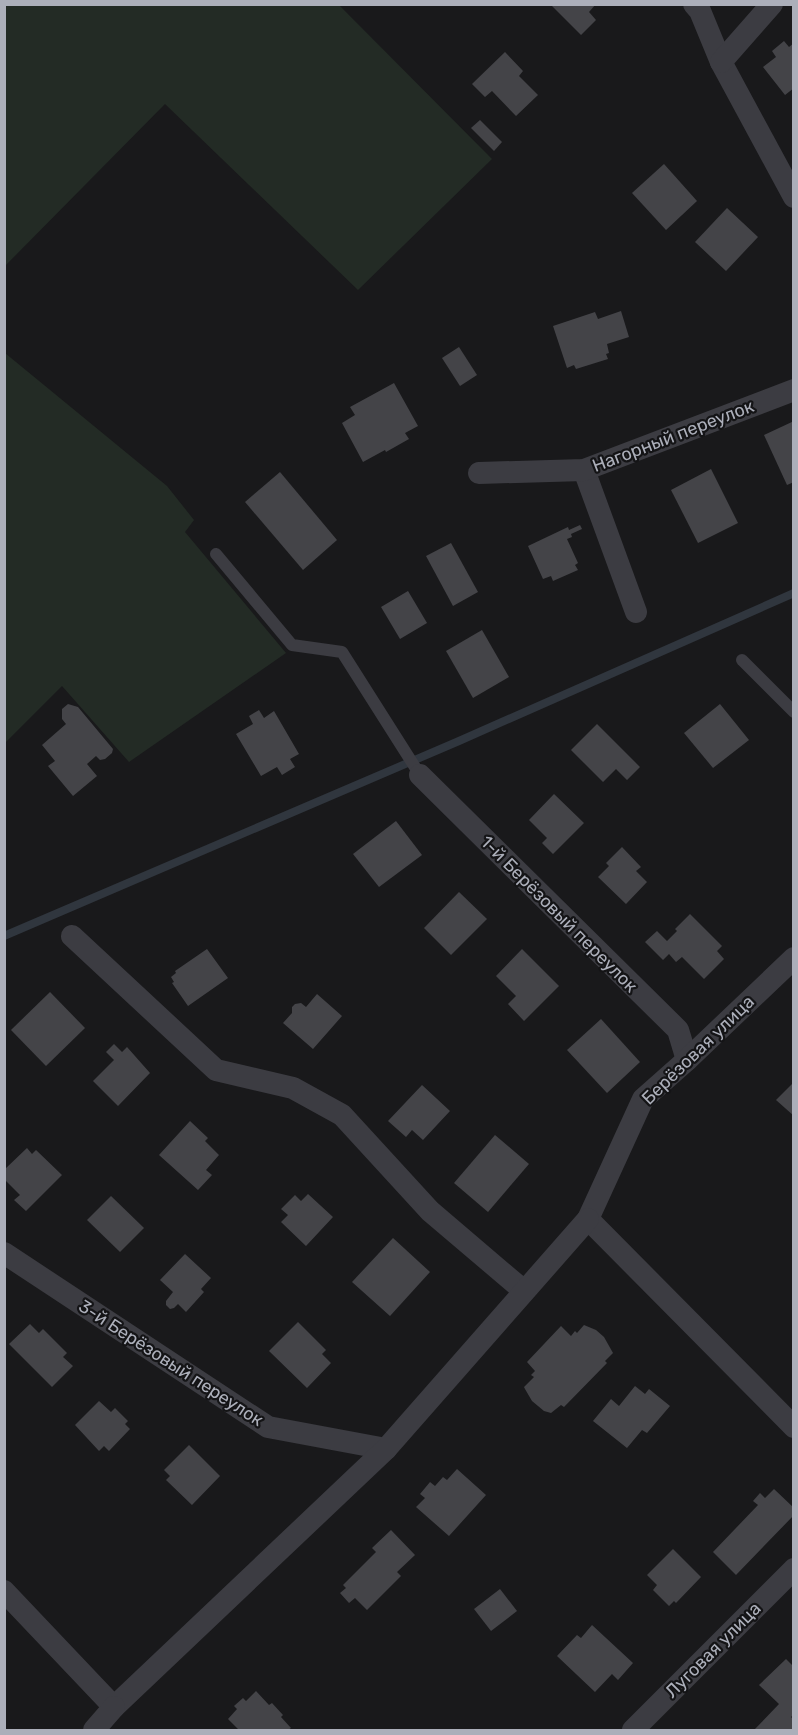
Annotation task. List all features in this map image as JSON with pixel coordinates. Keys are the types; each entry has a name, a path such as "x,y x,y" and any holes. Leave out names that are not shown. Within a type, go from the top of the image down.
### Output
{"street":[{"path":"694,4 700,11 721,62 794,197"},
{"path":"721,62 772,4"},
{"name":"Нагорный переулок","path":"479,473 584,470 794,390"},
{"path":"584,470 636,612"},
{"name":"1-й Берёзовый переулок","path":"420,775 678,1030 687,1060"},
{"path":"72,936 216,1070 293,1088 342,1114 430,1211 524,1291"},
{"name":"Берёзовая улица","path":"94,1731 114,1707 386,1449 588,1220 643,1099 794,958"},
{"path":"588,1220 794,1427"},
{"name":"3-й Берёзовый переулок","path":"4,1253 268,1427 386,1449"},
{"name":"Луговая улица","path":"633,1731 794,1569"},
{"path":"4,1591 114,1707"}],"lane":[{"path":"216,554 292,645 342,652 420,775"},
{"path":"742,660 794,712"}],"shaded area":[{"path":"5,4 339,5 492,159 358,290 165,104 5,266"},
{"path":"5,353 167,486 194,520 185,532 286,653 129,762 62,686 5,743"}],"building":[{"path":"550,4 596,4 589,12 596,20 581,35"},
{"path":"784,41 789,47 794,43 794,88 785,95 763,67 776,57 772,51"},
{"path":"505,52 523,71 519,76 538,95 516,116 492,91 485,97 472,84"},
{"path":"480,120 502,142 494,151 471,128"},
{"path":"664,164 697,201 666,230 632,193"},
{"path":"727,208 758,237 726,271 695,242"},
{"path":"621,311 629,337 607,344 608,359 576,369 574,365 567,368 553,326 595,312 598,319"},
{"path":"459,347 477,375 460,386 442,358"},
{"path":"394,383 418,426 405,433 409,439 363,462 342,423 355,415 350,407"},
{"path":"794,421 794,482 787,485 764,435"},
{"path":"711,469 738,523 698,543 671,490"},
{"path":"280,472 337,540 303,570 245,502"},
{"path":"580,525 582,529 571,534 572,537 567,539 578,563 575,565 578,570 553,581 551,576 543,579 528,546 568,527 569,530"},
{"path":"451,543 478,592 453,606 426,556"},
{"path":"408,591 427,623 400,639 381,607"},
{"path":"482,630 509,677 473,698 446,651"},
{"path":"68,704 78,707 113,749 105,759 100,760 96,756 87,764 97,776 73,796 48,766 55,761 42,745 66,724 62,719 62,709"},
{"path":"720,704 749,740 713,768 684,733"},
{"path":"259,710 264,718 274,711 299,754 290,759 295,767 282,775 277,767 261,776 236,734 253,724 249,716"},
{"path":"597,724 640,767 627,780 616,769 603,782 571,750"},
{"path":"554,794 584,823 553,854 542,843 547,838 529,820"},
{"path":"396,821 422,855 379,887 353,854"},
{"path":"622,847 641,867 636,871 647,882 626,904 598,877 609,866 606,863"},
{"path":"459,892 487,919 451,955 424,928"},
{"path":"690,914 722,946 717,951 724,959 704,979 682,957 676,962 669,954 663,960 645,942 657,931 667,941"},
{"path":"207,949 228,978 188,1006 172,983 174,982 171,977 176,973 175,971"},
{"path":"522,949 559,986 524,1021 508,1004 516,996 496,976"},
{"path":"50,992 85,1028 46,1066 11,1030"},
{"path":"317,994 342,1016 313,1049 283,1023 292,1013 292,1007 295,1004 301,1003 306,1007"},
{"path":"601,1019 640,1062 607,1093 567,1050"},
{"path":"114,1044 122,1052 127,1047 150,1073 118,1106 93,1081 114,1060 106,1052"},
{"path":"794,1082 794,1116 776,1100"},
{"path":"422,1085 450,1111 423,1140 412,1130 406,1137 388,1121"},
{"path":"190,1121 208,1138 205,1141 219,1155 206,1170 212,1175 198,1190 159,1155"},
{"path":"495,1135 529,1164 488,1212 454,1183"},
{"path":"27,1148 32,1154 36,1150 62,1175 26,1211 14,1200 20,1195 4,1179 4,1170"},
{"path":"308,1194 333,1217 306,1246 281,1222 288,1215 281,1209 295,1195 301,1201"},
{"path":"111,1196 144,1228 120,1252 87,1220"},
{"path":"393,1238 430,1272 390,1316 352,1282"},
{"path":"185,1254 211,1278 201,1289 204,1292 186,1312 178,1304 170,1309 166,1305 166,1301 173,1292 160,1280"},
{"path":"298,1322 326,1350 322,1354 331,1363 307,1388 269,1351"},
{"path":"30,1324 39,1333 43,1329 67,1353 63,1357 73,1366 52,1387 9,1344"},
{"path":"584,1325 596,1330 604,1337 613,1353 605,1361 607,1363 564,1407 561,1405 551,1413 544,1411 532,1401 524,1387 534,1377 531,1375 535,1371 527,1362 561,1326 571,1336"},
{"path":"635,1386 645,1394 649,1389 670,1406 647,1433 642,1430 627,1448 593,1421 611,1399 619,1406"},
{"path":"99,1401 111,1412 115,1408 128,1421 125,1424 130,1429 109,1451 104,1446 99,1451 75,1425"},
{"path":"189,1445 220,1476 192,1505 166,1480 170,1476 164,1470"},
{"path":"457,1469 486,1495 449,1536 416,1507 425,1498 420,1494 430,1482 435,1486 443,1477 447,1480"},
{"path":"774,1489 794,1508 794,1515 736,1575 713,1552 758,1505 753,1501 760,1493 765,1498"},
{"path":"391,1530 415,1555 397,1572 401,1576 367,1610 355,1598 349,1603 340,1593 346,1588 343,1585 376,1552 372,1548"},
{"path":"673,1549 701,1577 676,1603 674,1601 669,1606 653,1590 657,1585 647,1575"},
{"path":"500,1589 517,1611 491,1631 474,1609"},
{"path":"592,1625 633,1663 618,1680 612,1674 595,1692 557,1656 577,1635 581,1638"},
{"path":"786,1659 794,1667 794,1714 791,1717 794,1720 794,1730 756,1730 779,1704 759,1685"},
{"path":"256,1691 269,1705 272,1703 291,1728 288,1730 239,1730 228,1719 237,1709 234,1706 243,1698 246,1701"}],"waterway":[{"path":"4,936 459,741 794,593"}]}
